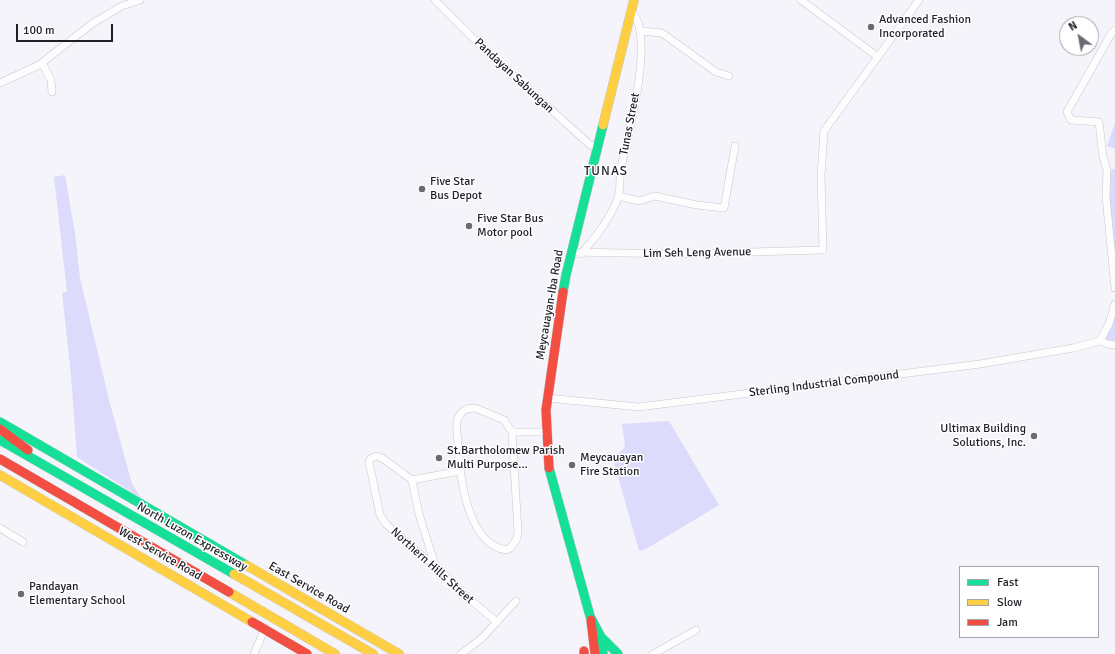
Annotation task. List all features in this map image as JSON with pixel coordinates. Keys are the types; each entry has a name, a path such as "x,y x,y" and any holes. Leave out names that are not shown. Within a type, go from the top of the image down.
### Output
{"main road":[{"name":"Meycauayan-Iba Road","path":"604,654 590,616 548,464 546,432 547,398 566,275 596,148 634,0"},
{"name":"East Service Road","path":"0,422 399,654"},
{"path":"0,429 14,438 52,470"},
{"name":"North Luzon Expressway","path":"0,440 373,654"},
{"path":"0,459 335,654"},
{"name":"West Service Road","path":"0,475 265,628 307,654"},
{"name":"Meycauayan-Iba Road","path":"595,654 597,638"},
{"path":"583,653 597,638 618,654"}],"street":[{"path":"0,83 42,63 92,23 122,6 140,0"},
{"name":"Pandayan Sabungan","path":"435,0 483,48 589,144 596,148"},
{"path":"801,0 878,57 919,0"},
{"name":"Tunas Street","path":"581,254 605,226 618,196 621,171 640,72 641,31 637,16 631,11"},
{"path":"1115,30 1111,34 1067,112 1071,120 1099,122 1102,157 1111,170 1106,197 1115,288"},
{"path":"641,31 662,32 716,72 729,76"},
{"name":"Lim Seh Leng Avenue","path":"572,252 581,254 676,254 823,250 821,176 824,131 878,57"},
{"path":"42,63 51,80 52,92"},
{"path":"618,196 639,201 655,196 697,205 724,208 735,146"},
{"path":"1115,304 1109,324 1100,340 1108,344 1115,345"},
{"name":"Sterling Industrial Compound","path":"547,398 639,406 980,364 1073,348 1100,340"},
{"path":"466,408 475,408 504,420 512,432 518,532 515,543 511,548 506,550 488,542 478,529 470,509 460,471 457,422 462,412 466,408"},
{"path":"512,432 546,432"},
{"name":"Northern Hills Street","path":"412,480 382,458 377,456 369,459 380,515 386,524 421,556 435,565 460,592 497,622"},
{"path":"435,565 419,514 412,480 460,471"},
{"path":"0,528 23,542"},
{"path":"461,654 481,639 516,601"},
{"path":"254,654 265,628"},
{"path":"653,654 696,630"}],"shaded area":[{"path":"1115,123 1115,149 1107,146"},
{"path":"1115,169 1115,288 1107,170"},
{"path":"65,175 75,233 80,278 109,400 132,484 142,499 77,457 71,375 62,293 67,292 54,177"},
{"path":"1115,304 1115,345 1100,341"},
{"path":"669,421 719,505 646,549 639,551 613,459 625,447 622,424"}],"traffic: fast":[{"path":"563,292 603,125"},
{"path":"0,422 246,565"},
{"path":"0,440 234,574"},
{"path":"549,468 590,616 601,637 603,654"},
{"path":"601,637 618,654"}],"traffic: slow":[{"path":"603,125 634,0"},
{"path":"0,475 252,622"},
{"path":"246,565 399,654"},
{"path":"234,574 373,654"},
{"path":"229,592 335,654"}],"traffic: jam":[{"path":"549,468 546,410 563,292"},
{"path":"0,429 28,450"},
{"path":"0,459 229,592"},
{"path":"591,620 595,654"},
{"path":"252,622 307,654"}],"place":[{"name":"Advanced Fashion Incorporated","path":"871,27"},
{"name":"Five Star Bus Depot","path":"422,189"},
{"name":"Five Star Bus Motor pool","path":"469,226"},
{"name":"Ultimax Building Solutions, Inc.","path":"1034,436"},
{"name":"St.Bartholomew Parish Multi Purpose...","path":"439,458"},
{"name":"Meycauayan Fire Station","path":"572,465"},
{"name":"Pandayan Elementary School","path":"21,594"}],"district":[{"name":"TUNAS","path":"606,172"}]}
